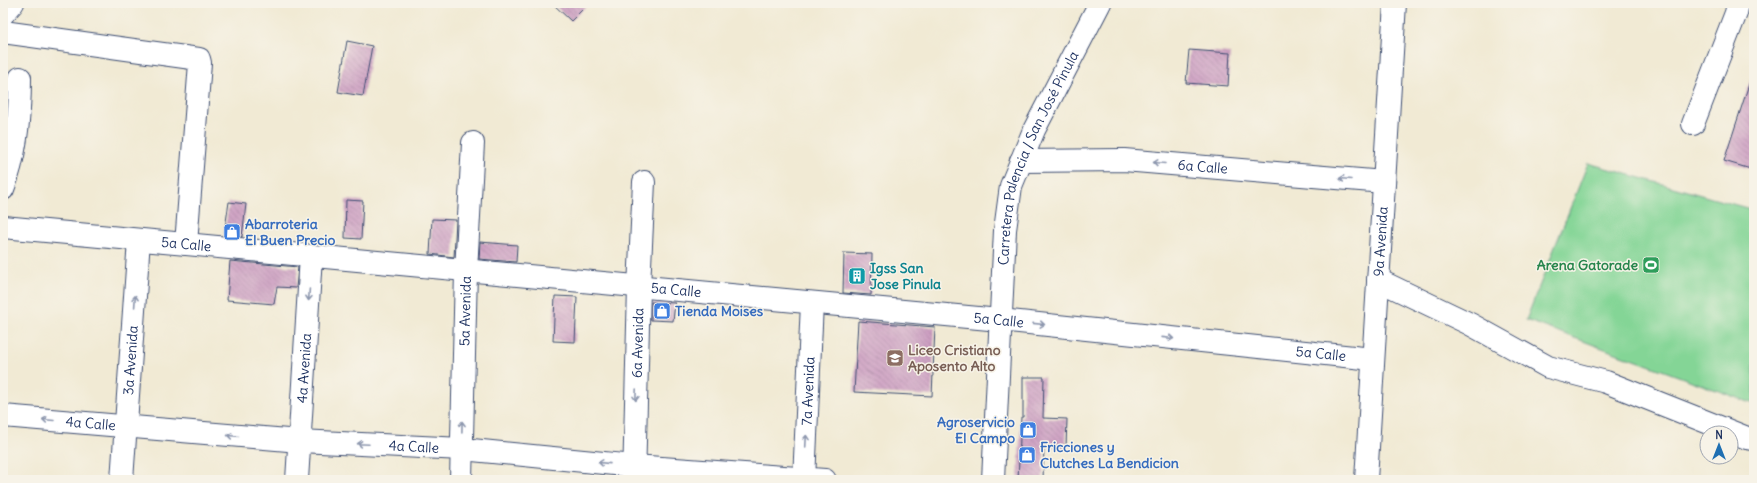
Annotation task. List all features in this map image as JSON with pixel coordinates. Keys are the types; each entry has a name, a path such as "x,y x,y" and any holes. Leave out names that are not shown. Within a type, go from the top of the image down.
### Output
{"street":[{"path":"3,14 13,3"},
{"name":"Carretera Palencia / San José Pinula","path":"993,480 1005,230 1011,186 1037,124 1100,3"},
{"name":"9a Avenida","path":"1366,480 1396,3"},
{"path":"1693,124 1736,13 1738,3"},
{"path":"3,32 199,59 200,63 186,244"},
{"path":"3,189 14,156 20,78"},
{"name":"5a Avenida","path":"461,480 466,271 473,143"},
{"name":"6a Calle","path":"1021,160 1124,160 1384,182"},
{"name":"6a Avenida","path":"634,473 639,286 644,182"},
{"name":"5a Calle","path":"3,227 1000,320 1373,359"},
{"name":"3a Avenida","path":"122,480 139,240"},
{"name":"4a Avenida","path":"297,480 311,256"},
{"path":"1378,280 1470,324 1548,367 1606,382 1754,439"},
{"name":"7a Avenida","path":"811,479 812,303"},
{"name":"4a Calle","path":"3,416 300,441 462,449 634,473 811,479"}],"green space":[{"name":"Arena Gatorade","path":"1588,163 1754,210 1754,404 1526,320"}],"building":[{"path":"552,3 589,3 571,21"},
{"path":"347,41 372,46 363,96 338,92"},
{"path":"1189,50 1230,53 1228,86 1186,83"},
{"path":"1751,78 1754,78 1754,170 1724,161"},
{"path":"346,200 363,201 361,239 345,238"},
{"path":"229,202 246,204 242,237 224,235"},
{"path":"432,219 456,220 454,257 430,254"},
{"path":"480,242 517,245 516,262 479,259"},
{"name":"Igss San Jose Pinula","path":"844,253 872,254 871,295 843,293"},
{"path":"230,261 298,267 296,288 277,287 274,304 227,300"},
{"path":"555,296 577,297 575,342 553,341"},
{"name":"Tienda Moises","path":"651,302 675,303 673,321 651,320"},
{"name":"Liceo Cristiano Aposento Alto","path":"858,321 935,327 932,396 854,392"},
{"path":"1023,377 1044,377 1043,418 1067,419 1066,447 1044,446 1043,480 1018,480 1021,417 1023,417"}],"place":[{"name":"Abarroteria El Buen Precio","path":"232,232"},
{"name":"Arena Gatorade","path":"1651,265"},
{"name":"Igss San Jose Pinula","path":"857,276"},
{"name":"Tienda Moises","path":"662,311"},
{"name":"Liceo Cristiano Aposento Alto","path":"895,358"},
{"name":"Agroservicio El Campo","path":"1028,430"},
{"name":"Fricciones y Clutches La Bendicion","path":"1027,455"}]}
